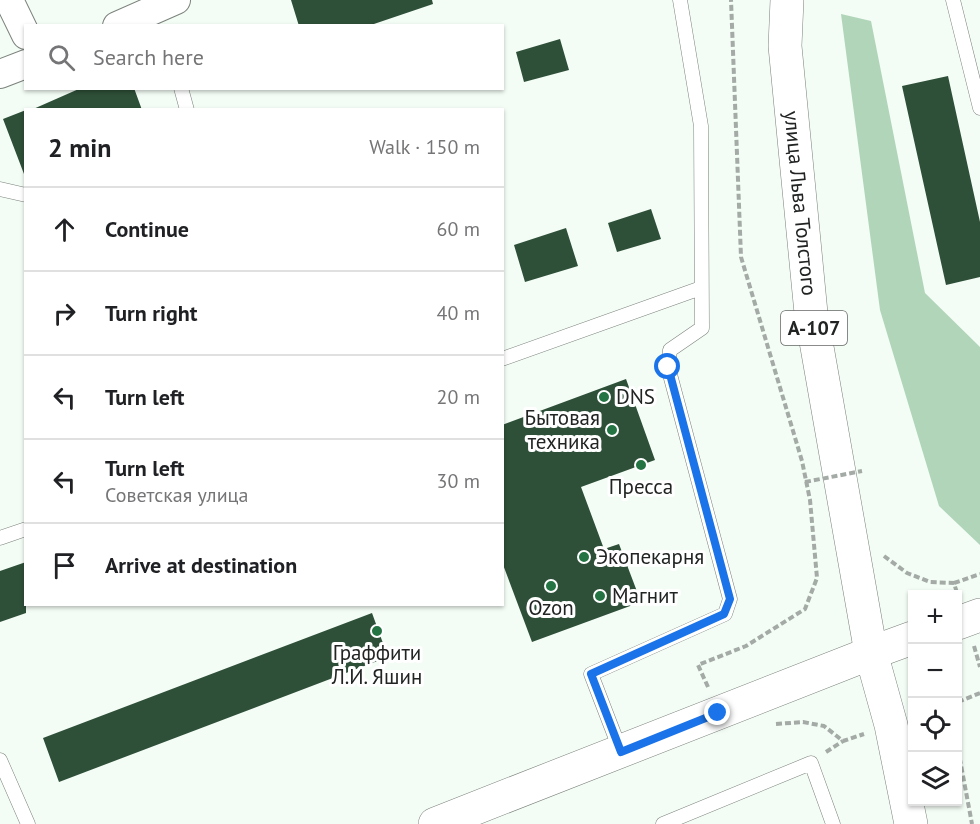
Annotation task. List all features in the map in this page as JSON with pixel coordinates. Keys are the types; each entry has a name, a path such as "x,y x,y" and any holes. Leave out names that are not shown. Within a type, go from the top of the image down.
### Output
{"main road":[{"name":"улица Льва Толстого","path":"787,0 785,46 811,313 872,653"},
{"path":"435,824 908,640"},
{"name":"А-107","path":"872,653 891,725 911,824"}],"street":[{"path":"9,0 24,30"},
{"path":"124,24 166,11"},
{"path":"0,74 24,65"}],"lane":[{"path":"621,752 591,674 724,614 730,599 668,367 670,350 702,328 701,126 680,0"},
{"path":"953,0 980,108"},
{"path":"182,90 186,108"},
{"path":"0,189 24,195"},
{"path":"504,358 701,288"},
{"path":"0,538 24,530"},
{"path":"0,760 28,824"},
{"path":"663,824 811,763 832,824"}],"path":[{"path":"731,0 741,257 802,461 810,500"},
{"path":"806,482 862,471"},
{"path":"882,549 885,557 907,573 930,582 954,583 980,574"},
{"path":"954,583 968,619 980,667"},
{"path":"962,700 980,693"},
{"path":"958,752 972,824"}],"green space":[{"path":"841,14 871,21 925,293 980,347 980,545 939,506 880,310"}],"building":[{"path":"291,0 432,0 433,4 374,24 298,24"},
{"path":"560,39 569,70 524,82 516,52"},
{"path":"948,76 980,222 980,277 946,285 902,86"},
{"path":"76,90 135,90 141,108 36,108"},
{"path":"24,111 24,174 3,119"},
{"path":"651,209 661,239 617,252 608,223"},
{"path":"566,228 578,266 525,282 514,245"},
{"path":"626,379 655,460 581,487 604,549 619,544 641,602 532,642 504,567 504,424"},
{"path":"24,563 26,613 0,622 0,571"},
{"path":"372,613 388,657 59,782 43,738"}],"place":[{"name":"DNS","path":"604,397"},
{"name":"Бытовая техника","path":"612,430"},
{"name":"Пресса","path":"641,465"},
{"name":"Экопекарня","path":"584,557"},
{"name":"Ozon","path":"551,586"},
{"name":"Магнит","path":"600,596"},
{"name":"Граффити Л.И. Яшин","path":"377,631"}],"route":[{"path":"668,367 730,599 724,614 591,674 621,752 718,713"}]}
